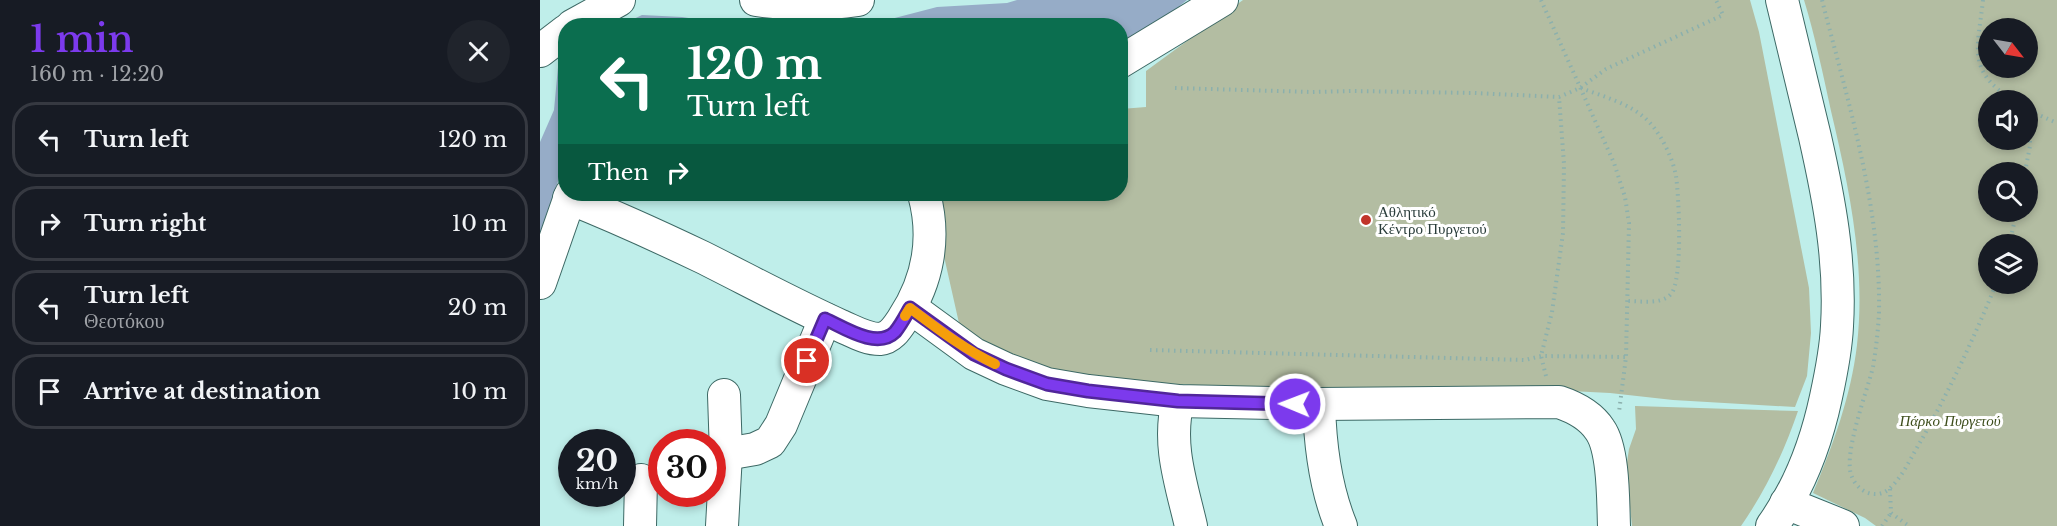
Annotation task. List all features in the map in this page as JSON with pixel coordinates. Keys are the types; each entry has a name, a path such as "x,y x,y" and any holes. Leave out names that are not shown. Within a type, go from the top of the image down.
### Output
{"street":[{"path":"586,18 619,0"},
{"path":"756,0 832,4 858,0"},
{"path":"1128,57 1222,0"},
{"path":"1782,0 1826,185 1834,233 1838,285 1836,336 1822,416 1808,462 1779,515 1843,526"},
{"path":"540,51 558,37"},
{"path":"540,283 568,201"},
{"path":"582,201 621,218 825,319 864,336 881,339 894,333 921,287 928,262 930,239 925,201"},
{"path":"910,308 974,354 1006,369 1047,384 1088,391 1178,401 1319,404 1559,402 1570,405 1594,422 1606,442 1614,526"},
{"path":"726,454 755,449 770,442 781,425 825,319"},
{"path":"724,395 725,429"},
{"path":"1178,401 1174,417 1173,444 1191,526"},
{"path":"1319,404 1320,440 1325,474 1341,526"},
{"path":"640,526 641,480"},
{"path":"722,526 723,507"}],"path":[{"path":"1150,350 1525,360 1541,357 1626,357 1629,224 1625,197 1614,163 1541,0"},
{"path":"1175,88 1463,93 1559,98 1580,88 1606,69 1723,15 1716,0"},
{"path":"1822,0 1864,174 1873,223 1878,275 1877,340 1873,365 1849,458 1852,478 1863,490 1877,494 1890,488 1912,456 1956,377 1992,294"},
{"path":"1983,0 1978,62 1993,86 1999,90"},
{"path":"1580,88 1636,110 1651,123 1666,148 1676,174 1680,222 1677,283 1671,296 1660,300 1627,301"},
{"path":"1559,98 1564,164 1563,233 1552,312 1541,357 1551,388 1559,402"},
{"path":"2038,114 2057,123"},
{"path":"1881,526 1891,513 1890,488"},
{"path":"1891,513 1909,526"}],"green space":[{"name":"Αθλητικό Κέντρο Πυργετού","path":"1243,0 1750,0 1759,32 1809,288 1811,333 1807,376 1795,407 1530,389 1396,392 1193,385 1014,369 961,332 932,201 1128,201 1128,108 1146,107 1146,71"},
{"name":"Πάρκο Πυργετού","path":"1804,0 2057,0 2057,526 1876,526 1865,518 1813,493 1846,402 1857,345 1859,315 1857,256 1850,198 1822,69"},
{"path":"1635,406 1798,411 1774,470 1741,526 1632,526 1626,469 1629,449 1636,429"}],"water":[{"path":"1017,0 1187,0 1161,21 1128,40 1128,18 895,18 937,7 1007,3"},
{"path":"642,15 688,18 636,18"},
{"path":"558,67 558,181 540,234 540,142 554,110"}],"slow traffic":[{"path":"905,316 910,308 974,354 995,364"}],"place":[{"name":"Αθλητικό Κέντρο Πυργετού","path":"1366,220"}],"route":[{"path":"807,361 825,319 864,336 881,339 894,333 910,308 974,354 1047,384 1178,401 1295,404"}]}
